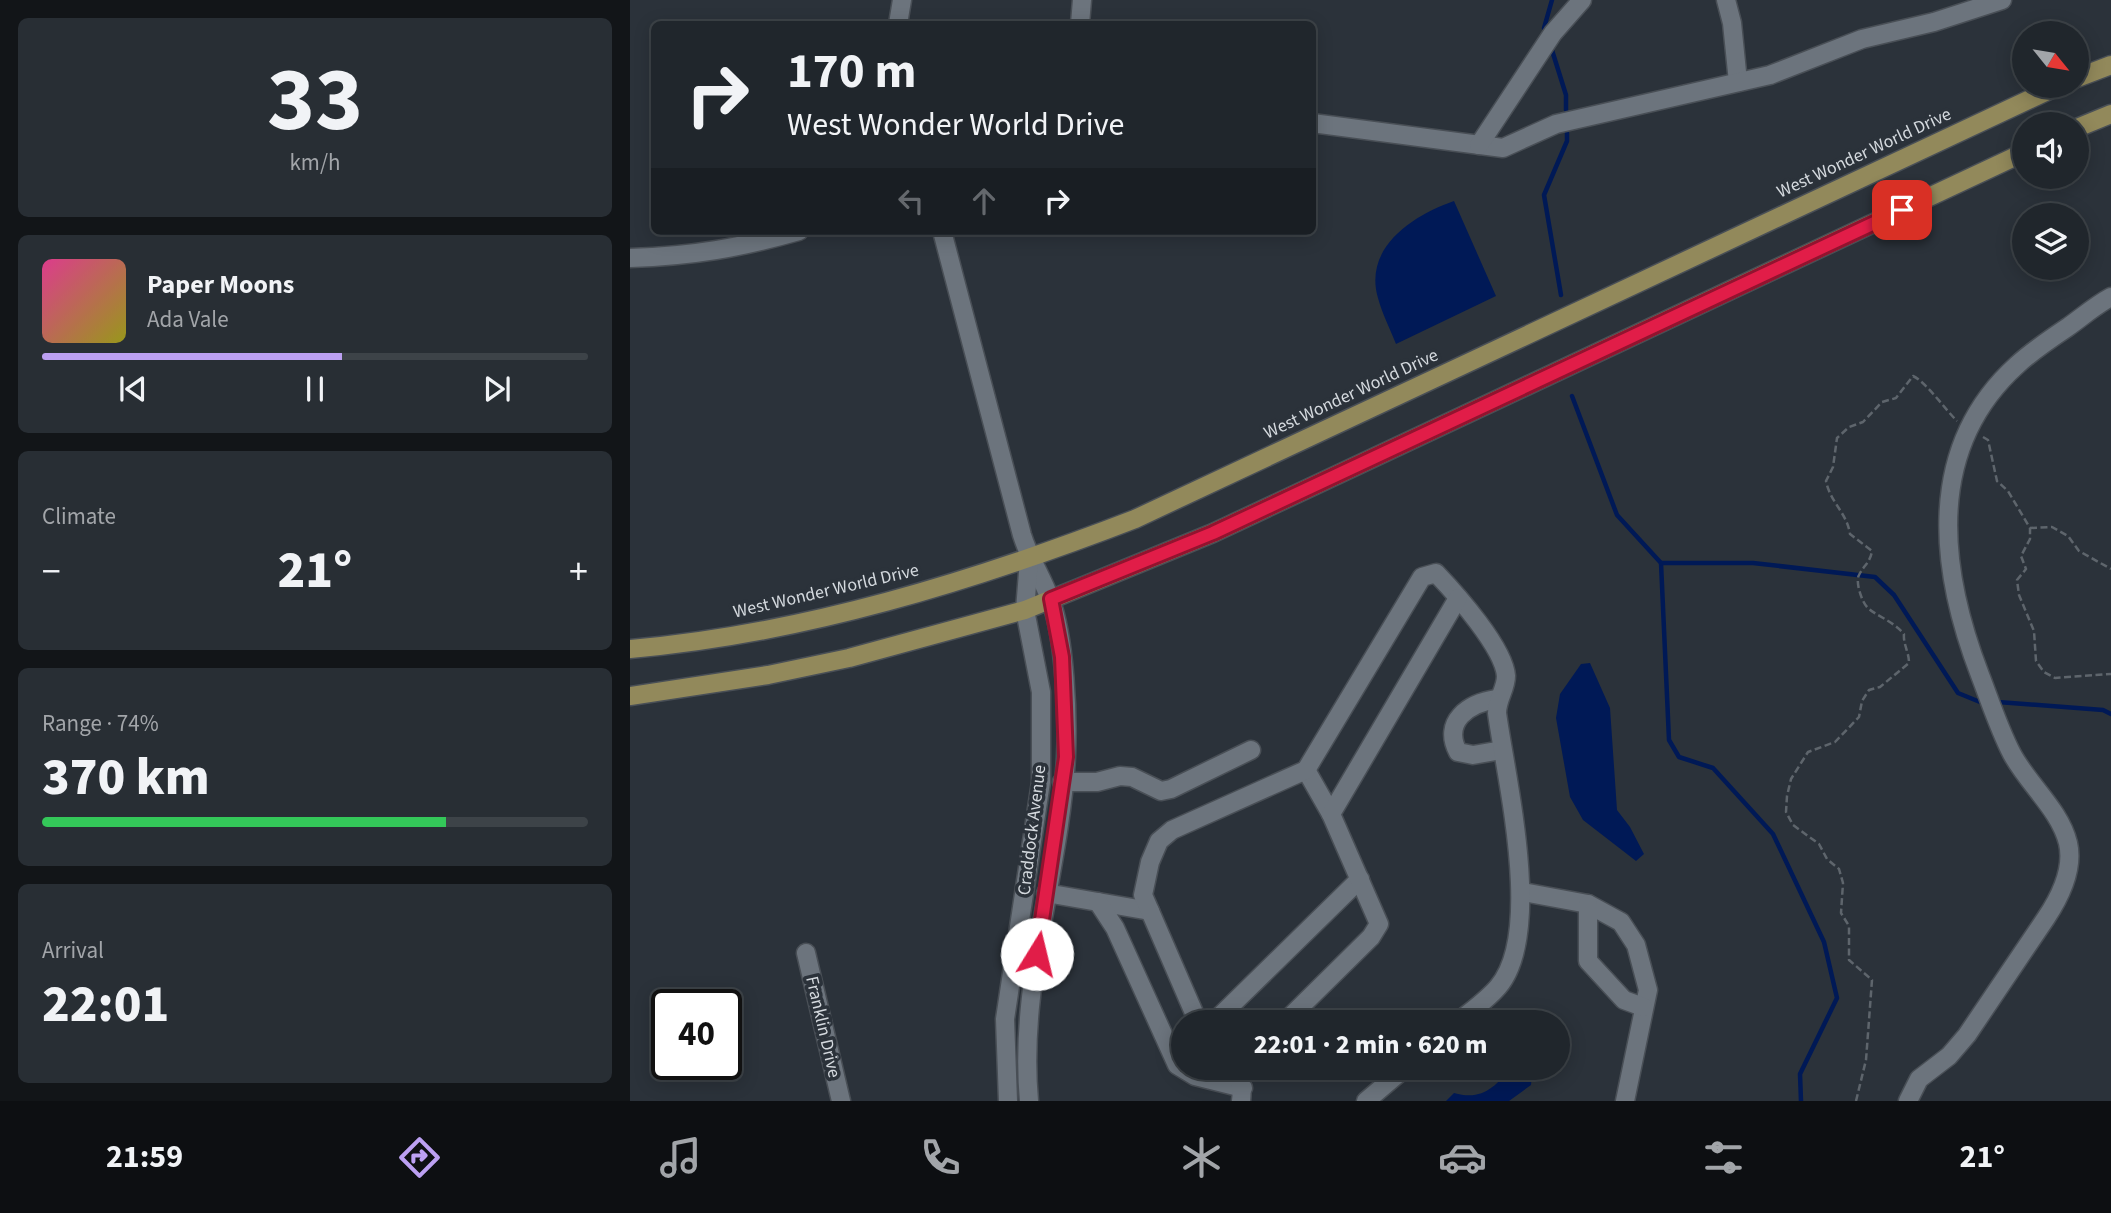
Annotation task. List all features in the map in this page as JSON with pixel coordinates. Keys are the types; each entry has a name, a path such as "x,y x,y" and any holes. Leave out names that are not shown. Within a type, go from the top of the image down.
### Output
{"main road":[{"path":"2090,73 2111,65"},
{"name":"West Wonder World Drive","path":"630,649 760,630 849,610 1029,559 1135,519 2032,98"},
{"path":"2089,123 2111,114"},
{"path":"630,696 662,694 822,664 1025,610 1225,527 2012,158"}],"street":[{"path":"1080,21 1082,0"},
{"path":"1479,145 1553,33 1582,0"},
{"path":"1726,0 1732,23 1738,82"},
{"path":"1316,124 1503,148 1556,124 1770,75 1861,39 1934,22 2002,0"},
{"path":"630,258 691,256 746,246 785,235"},
{"name":"Craddock Avenue","path":"943,235 1029,559 1051,599 1062,657 1066,757 1029,1000 1026,1073 1029,1101"},
{"path":"1908,1101 1919,1079 1949,1056 1966,1035 2046,918 2056,903 2070,859 2068,841 2055,816 2013,755 1964,635 1946,534 1948,500 1969,431 1993,391 2015,366 2111,297"},
{"name":"Craddock Avenue","path":"1008,1101 1005,1019 1041,782 1041,692 1025,610 1029,559"},
{"path":"1193,1010 1143,895 1150,862 1159,841 1172,830 1306,769 1422,577 1436,573 1458,598 1503,660 1506,681 1497,699 1523,892 1517,940 1507,972 1499,986 1472,1010"},
{"path":"1331,814 1458,598"},
{"path":"1497,699 1480,701 1465,709 1454,726 1452,740 1458,752 1473,755 1502,750"},
{"path":"1062,782 1097,782 1120,776 1132,777 1161,791 1171,789 1251,750"},
{"path":"1297,1010 1371,937 1379,924 1331,814 1306,769"},
{"path":"1226,1010 1360,879"},
{"path":"1523,892 1588,904 1621,922 1636,945 1648,990 1625,1101"},
{"path":"1046,893 1150,911"},
{"path":"1098,902 1115,928 1171,1052"},
{"path":"1588,904 1588,961 1623,1000 1643,1007"},
{"name":"Franklin Drive","path":"806,953 841,1101"},
{"path":"1366,1101 1391,1080"}],"path":[{"path":"1856,1101 1866,1060 1872,980 1849,960 1849,926 1841,913 1843,883 1839,869 1826,859 1819,844 1793,825 1786,812 1787,796 1791,779 1808,752 1835,742 1859,717 1862,701 1870,690 1896,677 1909,663 1909,652 1903,642 1904,634 1895,623 1868,608 1858,583 1859,575 1870,565 1872,551 1850,534 1848,518 1829,496 1826,481 1833,467 1837,438 1849,427 1863,422 1882,402 1896,398 1913,376 1925,382 1943,409 1969,431 1988,440 1997,481 2008,491 2030,528 2030,539 2021,555 2026,569 2017,580 2019,595 2034,631 2036,661 2044,672 2055,678 2107,672 2111,674"},
{"path":"2030,528 2052,527 2068,536 2079,551 2111,569"}],"shaded area":[{"path":"1454,201 1496,296 1396,344 1378,298 1375,280 1378,263 1395,236 1408,224"},
{"path":"1590,663 1610,708 1617,810 1630,827 1644,854 1636,861 1583,820 1570,797 1556,718 1560,694 1581,664"},
{"path":"1531,1080 1531,1085 1509,1101 1446,1101 1454,1093 1480,1094 1499,1081"}],"waterway":[{"path":"1544,28 1552,0"},
{"path":"1551,47 1566,95 1566,110"},
{"path":"1561,295 1544,195 1567,141 1567,133"},
{"path":"1572,396 1617,515 1661,563 1669,740 1679,757 1713,768 1773,834 1824,942 1837,998 1800,1074 1801,1101"},
{"path":"1661,563 1753,563 1875,577 1894,595 1958,693 1980,702"},
{"path":"1998,702 2103,710 2111,714"}],"route":[{"path":"1037,954 1066,757 1062,657 1051,599 1213,533 1902,210"}]}
